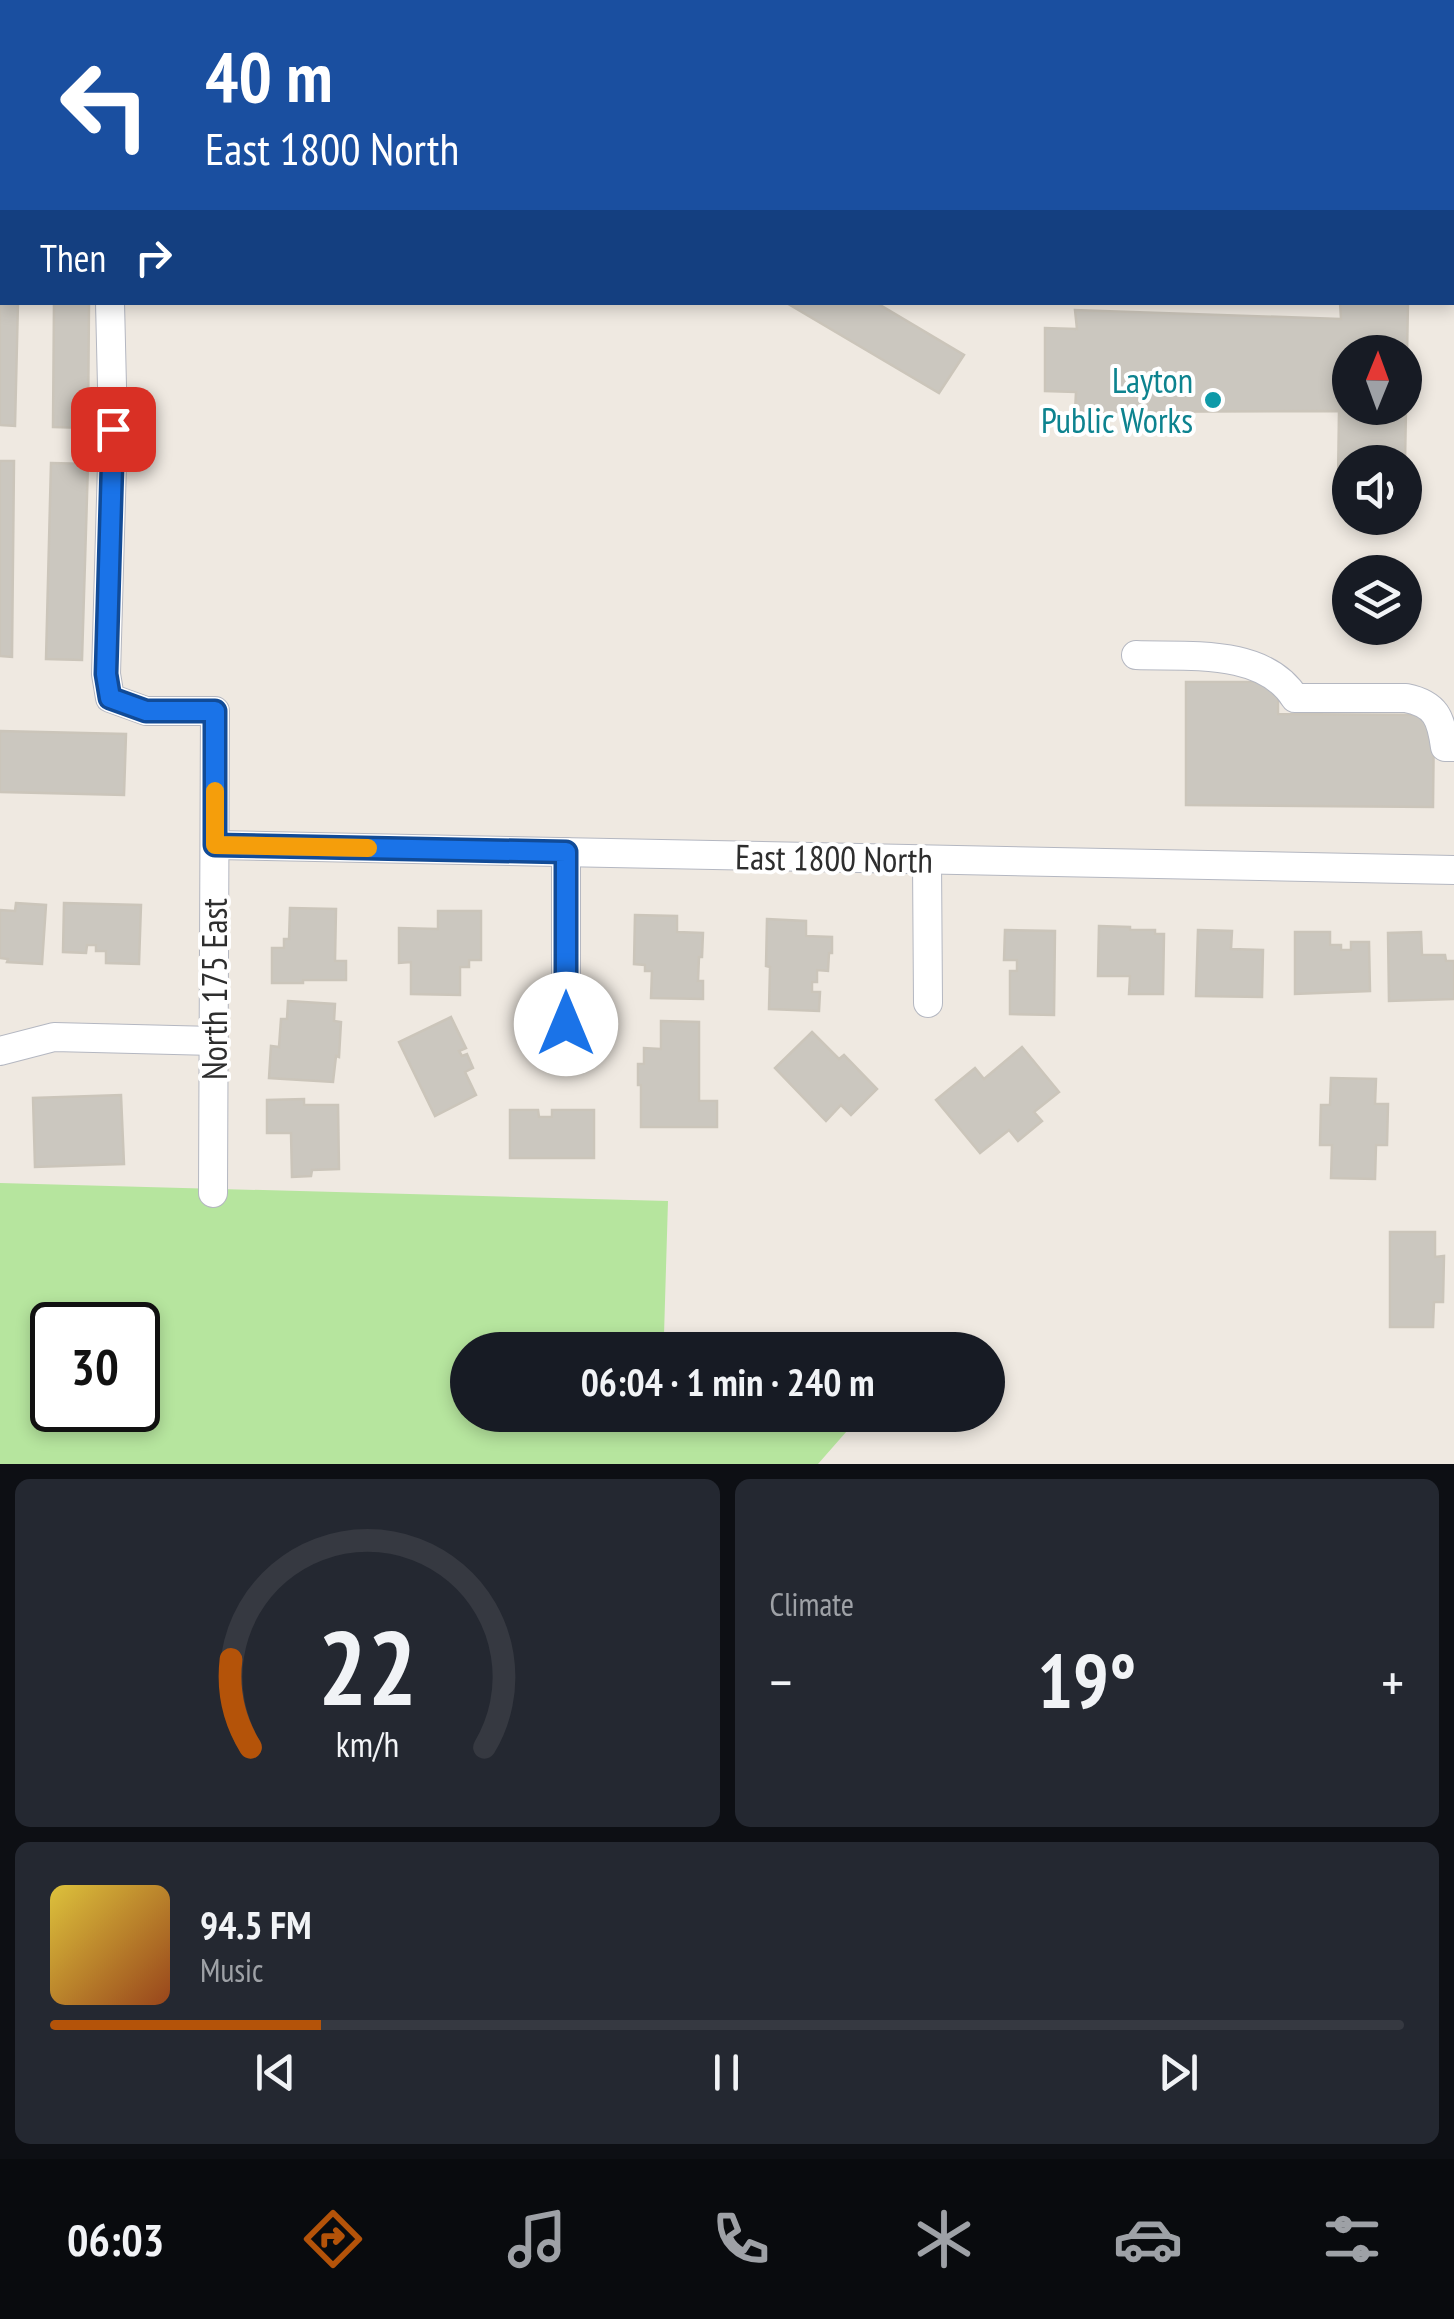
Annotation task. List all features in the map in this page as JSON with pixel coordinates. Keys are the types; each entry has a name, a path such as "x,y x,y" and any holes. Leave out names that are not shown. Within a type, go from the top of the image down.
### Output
{"street":[{"name":"North 175 East","path":"110,305 113,429 106,674 110,698 146,711 215,711 213,1193"},
{"path":"1136,655 1230,660 1260,667 1286,684 1295,698 1423,701 1435,714 1445,746 1454,746"},
{"name":"East 1800 North","path":"215,845 1454,870"},
{"path":"566,852 566,1024"},
{"path":"928,860 928,1003"},
{"path":"0,1051 54,1037 214,1041"}],"green space":[{"path":"0,1183 668,1201 664,1332 450,1332 450,1432 846,1432 818,1464 0,1464"}],"building":[{"path":"0,305 18,305 15,426 0,425"},
{"path":"54,305 89,305 88,428 53,427"},
{"path":"790,305 880,305 964,355 939,393"},
{"name":"Layton Public Works","path":"1340,305 1408,305 1407,335 1332,335 1332,411 1075,412 1076,392 1045,391 1045,328 1077,329 1075,310 1341,319"},
{"name":"Layton Public Works","path":"1339,425 1406,425 1405,445 1339,445"},
{"path":"0,461 14,461 12,657 0,656"},
{"path":"51,463 88,464 82,660 46,659"},
{"path":"1186,682 1278,682 1278,714 1434,715 1433,807 1186,805"},
{"path":"0,731 126,734 124,795 0,792"},
{"path":"16,903 46,905 42,964 0,958 0,910 15,911"},
{"path":"64,903 141,905 139,964 106,963 106,951 96,951 96,945 87,945 86,953 63,952"},
{"path":"290,908 336,909 335,961 346,961 346,980 272,983 272,948 284,948 284,939 289,939"},
{"path":"438,911 481,911 481,960 469,960 469,967 460,967 460,995 411,994 411,962 399,963 399,928 438,929"},
{"path":"635,915 677,916 677,932 703,933 698,981 703,981 703,999 651,998 652,971 645,971 645,965 634,964"},
{"path":"767,919 806,921 806,936 832,937 828,971 817,970 817,982 812,982 812,992 820,992 819,1011 769,1009"},
{"path":"1099,926 1164,934 1163,994 1129,994 1130,976 1098,976"},
{"path":"1005,930 1055,931 1054,1015 1010,1014 1010,971 1017,971 1017,960 1004,960"},
{"path":"1198,930 1232,931 1231,949 1263,950 1262,997 1196,996"},
{"path":"1295,932 1330,932 1330,945 1341,945 1341,950 1351,950 1351,942 1369,942 1370,991 1295,994"},
{"path":"1421,932 1422,955 1445,955 1446,961 1454,961 1454,999 1389,1001 1388,933"},
{"path":"288,1001 335,1004 334,1021 341,1022 333,1082 269,1078 271,1046 279,1047 281,1019 287,1019"},
{"path":"451,1017 466,1048 459,1051 462,1056 467,1054 473,1068 465,1072 476,1095 435,1116 399,1042"},
{"path":"661,1021 699,1022 699,1101 717,1101 717,1127 641,1127 638,1064 644,1064 644,1048 661,1049"},
{"path":"812,1032 839,1059 844,1055 877,1089 851,1115 841,1105 826,1121 775,1068"},
{"path":"1022,1047 1059,1092 1034,1112 1042,1121 1018,1141 1009,1130 980,1153 936,1100 975,1068 984,1079"},
{"path":"1331,1078 1376,1079 1375,1104 1388,1104 1387,1145 1376,1145 1375,1179 1331,1178 1332,1145 1320,1145 1321,1105 1330,1105"},
{"path":"121,1095 124,1164 35,1167 33,1098"},
{"path":"304,1099 304,1105 338,1105 339,1169 312,1170 311,1176 292,1177 291,1133 267,1133 267,1100"},
{"path":"510,1110 538,1110 539,1117 552,1117 552,1110 594,1110 594,1158 510,1158"},
{"path":"1390,1232 1435,1232 1435,1257 1444,1256 1443,1302 1434,1302 1433,1327 1390,1327"}],"slow traffic":[{"path":"215,791 215,845 368,848"}],"place":[{"name":"Layton Public Works","path":"1213,400"}],"route":[{"path":"113,429 106,674 110,698 146,711 215,711 215,845 566,852 566,1024"}]}
